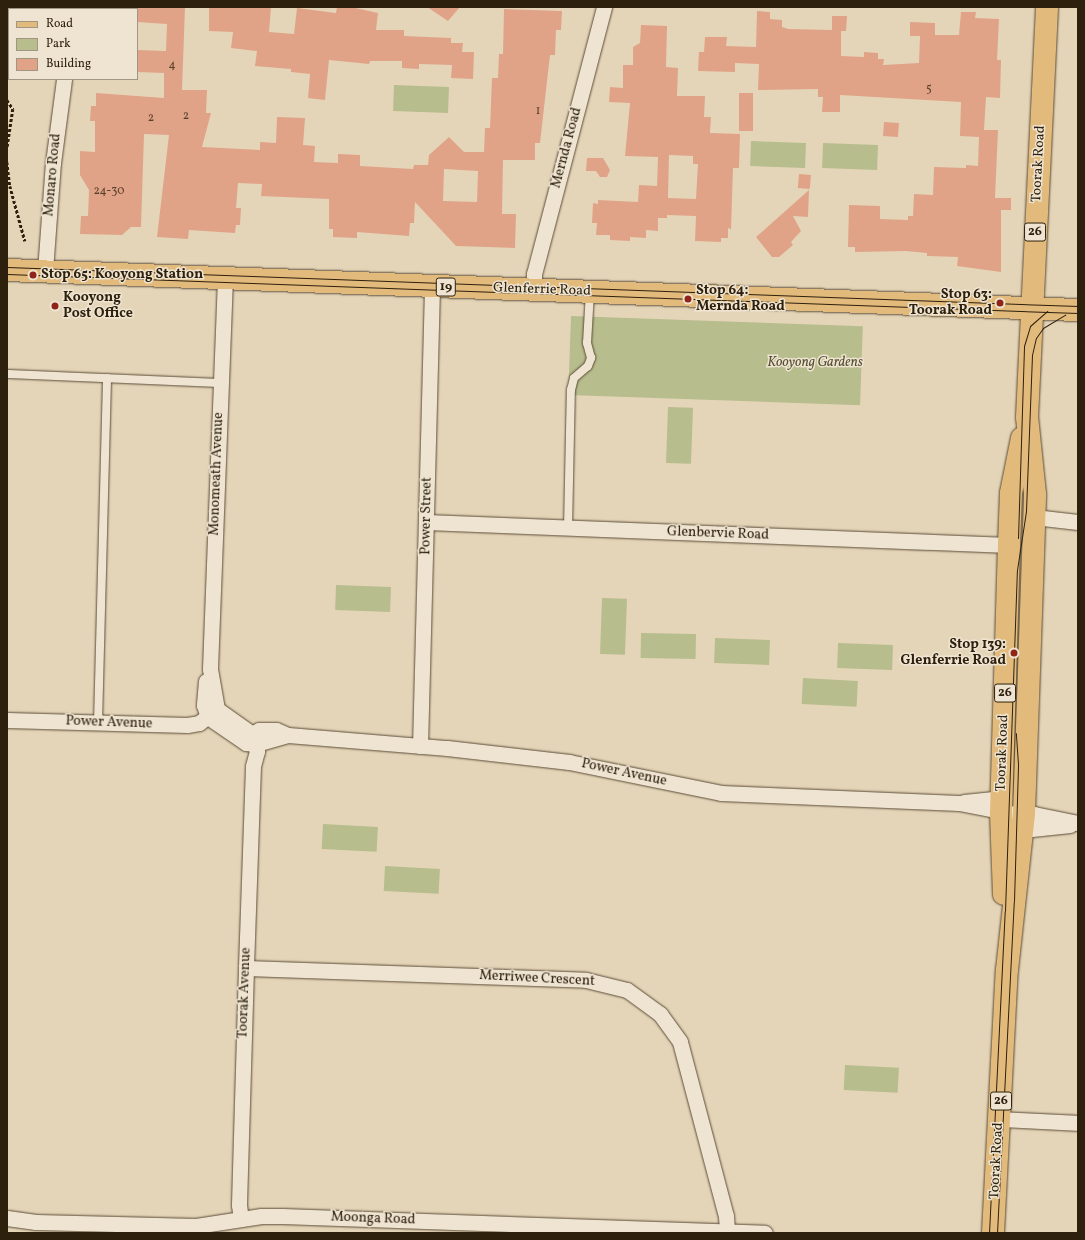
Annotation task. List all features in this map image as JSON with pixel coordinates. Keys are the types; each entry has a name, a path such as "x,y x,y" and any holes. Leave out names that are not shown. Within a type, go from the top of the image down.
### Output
{"main road":[{"name":"Toorak Road","path":"1007,970 1001,813 1009,545 1012,493 1026,417 1047,7"},
{"name":"Glenferrie Road","path":"7,270 1078,310"},
{"name":"Toorak Road","path":"993,1233 1007,970 1023,822 1035,494 1026,417"}],"street":[{"name":"Mernda Road","path":"534,290 534,274 604,7"},
{"name":"Monaro Road","path":"45,271 53,163 64,80"},
{"name":"Monomeath Avenue","path":"213,713 210,669 225,278"},
{"name":"Power Street","path":"420,746 432,286"},
{"path":"1034,517 1078,522"},
{"name":"Glenbervie Road","path":"426,522 1009,545"},
{"name":"Power Avenue","path":"7,720 187,725 199,723 213,713"},
{"path":"213,713 251,740"},
{"name":"Power Avenue","path":"251,740 265,729 288,735 420,746 569,762 721,793 959,803 1001,813 1023,822 1078,823"},
{"name":"Toorak Avenue","path":"241,1220 239,1205 246,968 253,766 257,751 251,740"},
{"name":"Merriwee Crescent","path":"246,968 586,980 627,990 660,1014 680,1042 726,1216 727,1231"},
{"path":"1000,1119 1078,1123"},
{"name":"Moonga Road","path":"7,1218 36,1222 131,1228 209,1226 261,1216 374,1226 727,1231 764,1233"}],"lane":[{"path":"568,528 571,390 574,378 588,366 591,358 587,343 590,292"},
{"path":"7,374 220,383"},
{"path":"98,723 107,378"}],"path":[{"path":"7,100 13,109 7,149"},
{"path":"7,162 10,186 25,241"}],"green space":[{"path":"394,85 449,87 448,113 393,111"},
{"path":"751,141 806,143 805,168 750,166"},
{"path":"823,143 878,145 877,170 822,168"},
{"name":"Kooyong Gardens","path":"571,316 863,326 860,405 568,395"},
{"path":"668,407 693,408 691,464 666,463"},
{"path":"336,585 391,587 390,612 335,610"},
{"path":"602,598 627,599 625,655 600,654"},
{"path":"641,633 696,634 696,659 641,658"},
{"path":"715,638 770,640 769,665 714,663"},
{"path":"838,643 893,645 892,670 837,668"},
{"path":"803,678 858,681 857,707 802,704"},
{"path":"323,824 378,827 377,852 322,849"},
{"path":"385,866 440,869 439,894 384,891"},
{"path":"845,1065 899,1068 898,1093 844,1090"}],"building":[{"path":"137,7 185,7 182,90 207,90 206,113 211,113 202,147 260,150 260,142 276,143 277,117 305,118 303,145 315,146 314,162 338,163 338,154 360,155 360,166 413,169 414,165 428,165 429,155 449,137 464,152 484,152 485,128 490,128 492,78 498,78 499,54 503,54 504,9 562,11 561,30 556,30 555,55 550,55 540,143 535,143 535,160 503,160 502,214 516,214 515,248 456,246 415,202 414,223 410,223 409,236 357,232 357,238 333,237 333,229 329,229 329,199 261,196 262,184 238,183 236,208 241,208 240,225 236,225 235,233 189,230 188,239 157,237 169,135 144,134 141,227 131,227 122,235 80,234 81,216 88,216 89,190 80,175 80,151 95,152 95,121 90,121 91,106 96,106 96,93 164,98 164,73 138,72 138,50 166,51 167,24 138,22","holes":["444,169 478,171 477,202 443,201"]},
{"path":"209,7 271,7 269,32 294,34 297,8 336,13 337,7 351,7 378,13 376,30 404,30 404,36 451,38 451,43 463,43 462,52 474,52 473,79 451,78 452,65 419,64 419,69 402,68 402,61 370,61 369,64 329,60 325,100 308,98 310,74 291,72 291,69 255,66 257,51 231,48 233,32 209,31"},
{"path":"427,7 460,7 448,21"},
{"path":"757,11 770,12 770,19 782,20 782,27 788,29 832,30 832,16 847,16 846,31 841,31 841,56 864,57 864,52 878,53 878,59 884,59 883,65 919,63 920,36 910,36 910,22 935,23 935,35 959,35 961,12 976,12 975,18 999,19 997,60 1001,60 1000,98 986,97 984,130 998,130 995,198 1011,198 1011,210 1001,210 1001,272 957,266 958,257 927,256 927,253 906,251 855,252 855,247 848,247 849,205 880,206 880,219 908,220 908,216 913,216 914,194 933,195 934,167 966,168 966,165 978,166 979,137 960,136 961,102 840,95 840,112 822,112 823,97 818,97 818,89 758,90 759,64 735,63 735,72 698,71 699,52 704,52 705,37 727,37 726,46 756,47"},
{"path":"641,25 667,26 666,67 678,68 677,96 705,96 704,117 711,117 710,133 740,134 739,168 733,168 731,229 728,228 728,238 721,238 721,242 695,241 696,216 667,215 667,218 658,218 658,231 646,230 646,238 630,237 630,241 610,240 610,235 596,235 597,223 592,223 593,203 598,204 598,200 638,202 639,185 657,186 658,157 625,156 630,103 609,102 610,87 623,88 623,65 633,65 633,47 640,43","holes":["669,155 693,156 693,164 698,164 696,199 668,198"]},
{"path":"739,93 753,93 753,131 739,131"},
{"path":"884,122 899,123 898,137 883,136"},
{"path":"587,158 603,158 610,170 607,177 600,177 596,171 586,171"},
{"path":"799,174 811,175 810,189 798,188"},
{"path":"809,190 808,217 793,216 801,231 791,242 793,245 779,257 772,257 756,237"}],"tram line":[{"path":"7,267 1078,306"},
{"path":"7,274 1078,313"},
{"path":"1018,538 1024,346 1030,326 1047,311"},
{"path":"989,1233 1005,911 1017,570 1026,511 1032,355 1036,338 1043,328 1065,315"},
{"path":"997,1233 1014,901 1018,764 1016,733"}],"place":[{"name":"Stop 65: Kooyong Station","path":"33,275"},
{"name":"Stop 64: Mernda Road","path":"688,299"},
{"name":"Stop 63: Toorak Road","path":"1000,303"},
{"name":"Kooyong Post Office","path":"55,306"},
{"name":"Stop 139: Glenferrie Road","path":"1014,653"}]}
